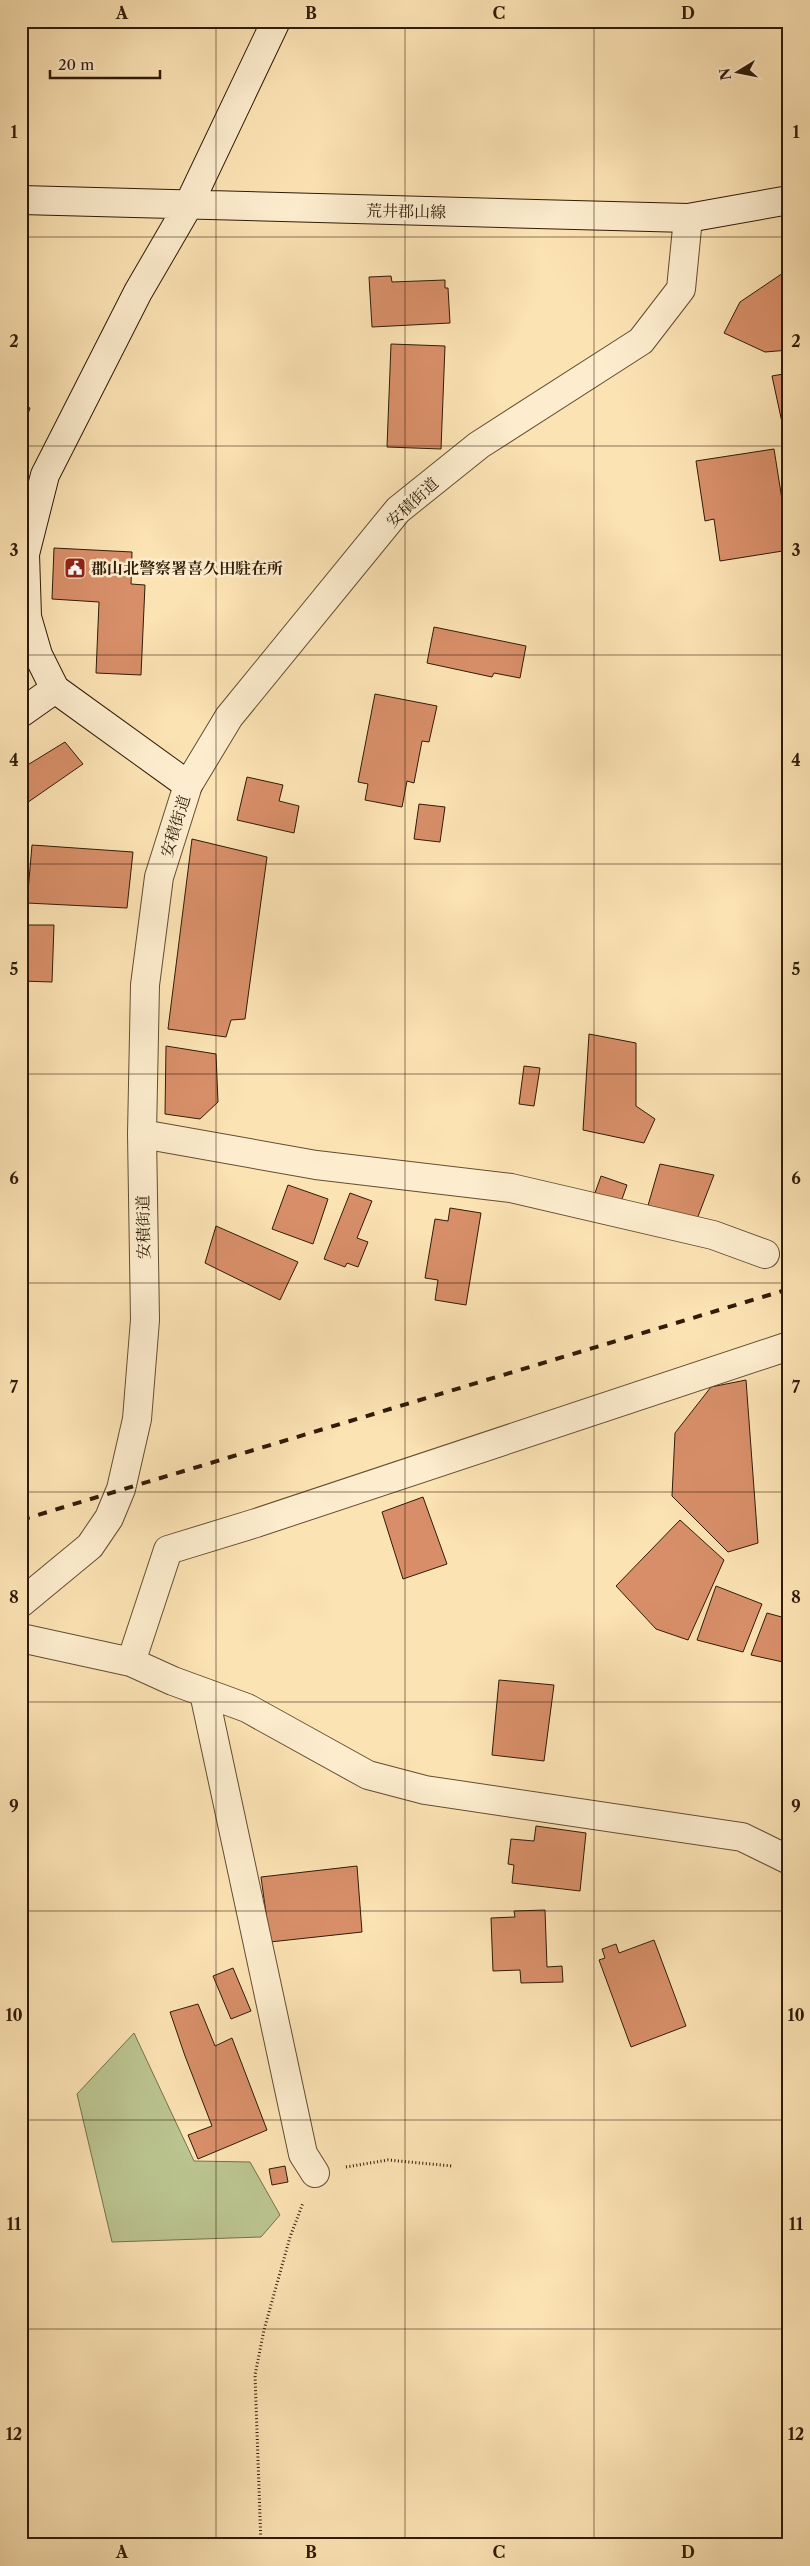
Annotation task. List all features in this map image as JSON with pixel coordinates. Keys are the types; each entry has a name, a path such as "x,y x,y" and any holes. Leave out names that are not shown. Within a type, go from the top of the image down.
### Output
{"street":[{"path":"188,785 55,690 38,654 27,617 25,554 28,504 138,292 188,206 276,21"},
{"name":"荒井郡山線","path":"21,200 688,218 789,200"},
{"name":"安積街道","path":"21,1603 90,1546 109,1518 121,1489 137,1419 145,1320 142,1134 145,984 160,877 188,785 228,717 398,510 479,445 642,342 680,289 688,218"},
{"path":"21,713 55,690"},
{"path":"142,1134 316,1165 511,1188 713,1235 765,1254"},
{"path":"131,1662 168,1550 256,1523 789,1346"},
{"path":"21,1638 131,1662 204,1693 246,1708 368,1775 424,1790 742,1837 789,1860"},
{"path":"204,1693 303,2154 315,2173"}],"path":[{"path":"261,2545 255,2376 264,2330 290,2238 315,2173 388,2160 452,2166"}],"green space":[{"path":"134,2033 194,2161 250,2162 280,2215 261,2237 112,2242 77,2094"}],"building":[{"path":"789,269 789,350 765,352 724,333 740,302"},
{"path":"391,276 392,282 445,280 445,288 448,288 450,323 372,327 369,277"},
{"path":"391,344 445,346 441,449 387,447"},
{"path":"789,373 789,440 786,441 772,376"},
{"path":"21,404 30,408 21,434"},
{"path":"774,449 784,512 789,511 789,550 720,561 714,519 705,521 696,461"},
{"path":"54,548 132,552 131,584 145,585 141,675 96,673 99,602 52,599"},
{"path":"434,627 526,646 520,678 494,673 492,677 427,663"},
{"path":"375,694 437,706 429,742 422,741 414,783 407,781 402,807 365,800 368,784 358,782"},
{"path":"65,742 83,764 21,807 21,769"},
{"path":"247,777 283,785 279,801 299,806 294,833 237,820"},
{"path":"419,804 445,807 440,842 414,839"},
{"path":"21,831 24,831 21,865"},
{"path":"192,839 267,857 245,1019 231,1020 226,1037 168,1029"},
{"path":"32,845 133,852 127,908 27,903"},
{"path":"21,925 54,925 52,982 21,981"},
{"path":"589,1034 636,1043 636,1106 655,1119 644,1143 583,1130"},
{"path":"166,1046 216,1054 218,1102 200,1119 165,1114"},
{"path":"524,1066 540,1068 534,1106 519,1104"},
{"path":"660,1164 714,1175 697,1219 647,1209"},
{"path":"601,1176 627,1185 621,1202 595,1193"},
{"path":"288,1185 328,1199 313,1244 272,1229"},
{"path":"350,1193 372,1201 357,1238 368,1242 358,1267 347,1263 345,1267 324,1259"},
{"path":"450,1208 481,1213 466,1305 435,1300 438,1280 425,1278 435,1219 448,1221"},
{"path":"216,1226 298,1262 280,1300 205,1263"},
{"path":"746,1380 758,1543 728,1552 672,1496 675,1433 711,1387"},
{"path":"423,1497 447,1564 403,1579 382,1512"},
{"path":"680,1520 724,1560 688,1640 656,1629 616,1586"},
{"path":"716,1586 762,1604 743,1652 697,1640"},
{"path":"767,1613 789,1619 789,1642 783,1662 751,1655"},
{"path":"499,1680 554,1685 544,1761 492,1755"},
{"path":"536,1826 586,1833 580,1891 512,1883 514,1865 508,1864 511,1839 534,1841"},
{"path":"357,1866 362,1932 270,1942 261,1877"},
{"path":"545,1910 547,1967 562,1966 563,1982 521,1983 520,1970 493,1971 491,1918 515,1917 514,1911"},
{"path":"654,1940 686,2026 631,2047 599,1960 605,1958 602,1949 616,1944 619,1953"},
{"path":"233,1968 251,2011 231,2019 213,1976"},
{"path":"198,2004 215,2046 232,2038 267,2130 198,2159 188,2135 212,2126 170,2012"},
{"path":"285,2166 288,2182 272,2185 269,2169"}],"railway":[{"path":"21,1520 789,1289"}],"place":[{"name":"郡山北警察署喜久田駐在所","path":"75,568"}]}
